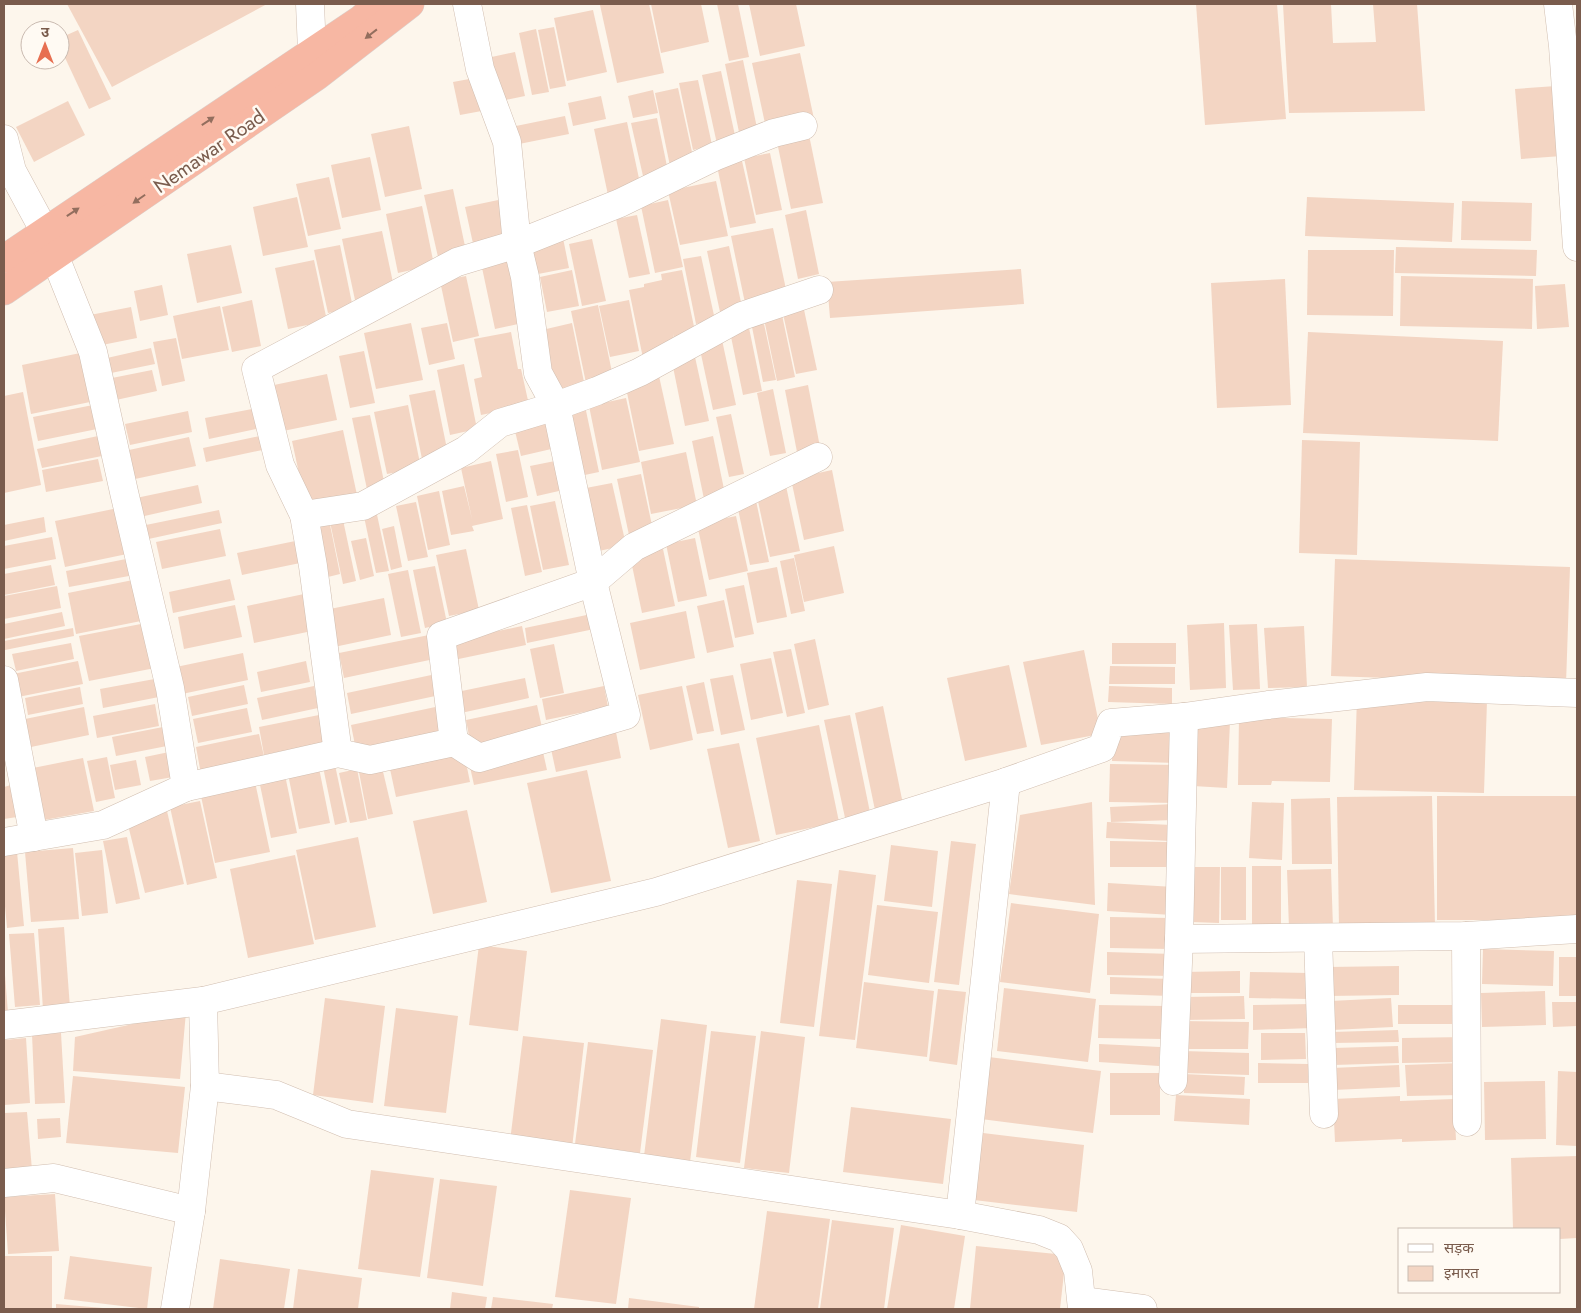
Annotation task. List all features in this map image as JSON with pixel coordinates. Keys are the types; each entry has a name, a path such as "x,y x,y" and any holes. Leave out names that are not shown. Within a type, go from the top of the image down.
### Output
{"highway":[{"name":"Nemawar Road","path":"4,259 361,19 378,4"},
{"name":"Nemawar Road","path":"4,291 317,76 410,4"}],"street":[{"path":"310,4 312,51"},
{"path":"4,842 103,825 186,787 338,754 370,760 454,742 479,758 626,715 593,582 556,406 538,373 524,277 517,244 507,142 480,69 467,4"},
{"path":"1558,4 1564,56 1577,247"},
{"path":"338,754 304,515 280,465 256,369 457,262 517,244 620,203 716,156 774,133 803,126"},
{"path":"4,139 12,171 45,232 93,352 170,688 186,787"},
{"path":"304,515 363,506 466,450 500,423 556,406 640,372 742,316 819,290"},
{"path":"454,742 441,636 593,582 634,547 818,457"},
{"path":"4,680 34,837"},
{"path":"4,1025 203,1001 656,892 1006,782 1102,748 1111,723 1184,717 1268,705 1427,687 1577,693"},
{"path":"1173,1081 1180,938 1184,717"},
{"path":"960,1215 1006,782"},
{"path":"1180,938 1466,936 1577,929"},
{"path":"1466,936 1467,1122"},
{"path":"1318,938 1324,1114"},
{"path":"175,1309 191,1211 205,1086 203,1001"},
{"path":"205,1086 276,1095 347,1124 960,1215 1039,1230 1059,1238 1069,1249 1078,1271 1082,1305 1143,1309"},
{"path":"4,1183 54,1178 191,1211"}],"building":[{"path":"67,4 267,4 112,87"},
{"path":"649,4 664,73 617,83 600,5"},
{"path":"651,4 701,4 709,42 661,53"},
{"path":"717,4 738,4 749,57 729,61"},
{"path":"749,4 796,4 805,46 760,56"},
{"path":"1196,4 1277,4 1286,119 1205,125"},
{"path":"1283,4 1331,4 1333,43 1376,42 1373,4 1417,4 1425,111 1289,113"},
{"path":"593,10 607,72 567,81 554,18"},
{"path":"554,27 566,86 550,89 538,30"},
{"path":"536,29 549,92 532,95 519,33"},
{"path":"78,30 111,99 89,109 70,68 70,34"},
{"path":"515,52 525,96 496,102 487,58"},
{"path":"800,53 814,119 766,128 752,63"},
{"path":"743,60 758,133 740,137 725,64"},
{"path":"721,71 736,140 717,144 702,75"},
{"path":"480,77 487,110 460,115 453,82"},
{"path":"698,80 712,145 693,150 679,83"},
{"path":"1556,86 1562,156 1521,159 1515,89"},
{"path":"678,88 694,161 670,166 655,93"},
{"path":"653,90 658,113 633,118 628,96"},
{"path":"601,96 606,119 573,126 568,103"},
{"path":"68,101 85,135 34,162 16,127"},
{"path":"565,116 569,134 514,145 511,127"},
{"path":"657,118 668,171 643,176 631,123"},
{"path":"627,122 641,188 608,195 594,129"},
{"path":"409,126 422,189 385,197 371,134"},
{"path":"809,135 823,203 791,209 777,142"},
{"path":"770,153 782,210 756,215 744,158"},
{"path":"370,157 381,210 342,218 331,165"},
{"path":"742,161 756,223 730,228 717,166"},
{"path":"329,177 341,229 308,236 296,184"},
{"path":"716,181 728,236 680,245 668,191"},
{"path":"453,189 466,251 438,257 424,195"},
{"path":"297,197 308,247 263,256 253,207"},
{"path":"1307,197 1454,203 1452,242 1305,236"},
{"path":"503,199 512,241 474,248 465,207"},
{"path":"668,200 683,267 655,273 641,206"},
{"path":"1462,201 1532,203 1531,241 1461,240"},
{"path":"422,206 434,265 398,273 386,214"},
{"path":"806,210 819,274 798,279 785,215"},
{"path":"637,215 650,274 629,278 616,219"},
{"path":"773,228 787,294 745,303 731,236"},
{"path":"382,231 395,292 355,300 342,239"},
{"path":"563,238 569,268 533,275 527,245"},
{"path":"592,239 606,301 582,306 569,244"},
{"path":"231,245 242,293 197,303 187,254"},
{"path":"340,245 353,308 328,313 314,250"},
{"path":"729,246 742,307 720,312 707,251"},
{"path":"1396,247 1537,250 1536,276 1395,273"},
{"path":"1308,250 1394,250 1393,316 1307,315"},
{"path":"513,256 527,322 495,329 481,263"},
{"path":"701,256 715,320 696,324 683,259"},
{"path":"314,260 327,321 288,329 275,268"},
{"path":"1021,269 1024,304 830,318 827,282"},
{"path":"572,270 579,306 547,312 540,277"},
{"path":"682,270 696,336 675,340 673,334 675,344 644,363 629,290 662,280 661,274"},
{"path":"466,276 479,336 453,342 440,281"},
{"path":"1401,276 1533,279 1532,329 1400,326"},
{"path":"1285,279 1291,405 1217,408 1211,283"},
{"path":"1565,284 1569,327 1537,329 1535,286"},
{"path":"162,285 168,315 140,321 134,291"},
{"path":"252,300 261,346 232,352 222,307"},
{"path":"629,300 639,351 610,357 599,306"},
{"path":"598,305 613,377 586,383 571,311"},
{"path":"803,305 817,370 796,374 782,309"},
{"path":"220,306 229,350 182,359 173,316"},
{"path":"131,307 137,338 97,346 90,315"},
{"path":"782,315 795,377 777,381 764,319"},
{"path":"411,323 423,380 376,389 364,333"},
{"path":"447,323 455,359 429,365 421,328"},
{"path":"572,323 585,387 555,393 542,330"},
{"path":"748,323 762,391 743,395 729,327"},
{"path":"764,324 776,380 763,382 752,327"},
{"path":"511,332 518,369 521,369 529,405 481,415 474,379 482,377 474,339"},
{"path":"1308,332 1503,341 1498,441 1303,433"},
{"path":"176,338 185,381 162,386 153,342"},
{"path":"722,340 736,405 713,410 699,345"},
{"path":"151,348 155,364 111,373 107,358"},
{"path":"90,351 100,400 31,414 22,365"},
{"path":"364,351 375,403 350,408 339,356"},
{"path":"695,357 709,421 685,426 672,362"},
{"path":"464,364 477,429 450,435 437,370"},
{"path":"152,370 157,391 116,400 112,378"},
{"path":"327,374 337,420 283,431 274,385"},
{"path":"659,376 674,444 639,451 625,383"},
{"path":"808,385 820,447 797,452 785,390"},
{"path":"773,389 786,453 770,456 757,393"},
{"path":"435,390 448,454 422,459 409,395"},
{"path":"23,392 41,485 4,493 4,396"},
{"path":"626,398 640,462 602,470 589,406"},
{"path":"98,404 102,428 38,441 33,417"},
{"path":"408,405 421,468 387,474 374,412"},
{"path":"585,406 599,472 575,477 561,411"},
{"path":"257,408 261,428 209,439 205,418"},
{"path":"188,411 192,432 130,445 125,424"},
{"path":"731,414 744,474 729,477 716,417"},
{"path":"370,415 386,491 368,494 352,418"},
{"path":"554,419 560,447 521,456 514,427"},
{"path":"343,430 357,495 306,506 292,441"},
{"path":"264,435 267,449 206,462 203,448"},
{"path":"98,436 102,456 42,468 37,449"},
{"path":"713,436 725,494 704,499 692,441"},
{"path":"189,437 196,466 135,479 129,450"},
{"path":"1302,440 1360,442 1357,555 1299,553"},
{"path":"518,450 528,497 506,502 496,454"},
{"path":"686,452 697,505 651,514 641,462"},
{"path":"98,459 103,481 46,492 42,470"},
{"path":"565,459 572,488 537,496 530,466"},
{"path":"491,461 503,519 472,526 474,531 451,535 442,491 464,486 472,519 461,468"},
{"path":"832,470 844,531 804,540 791,479"},
{"path":"641,474 653,530 629,535 617,479"},
{"path":"612,483 626,545 599,551 586,488"},
{"path":"198,485 202,503 140,517 136,498"},
{"path":"786,486 800,551 770,557 756,492"},
{"path":"439,491 450,545 428,550 417,496"},
{"path":"755,496 769,562 750,565 736,500"},
{"path":"555,501 569,565 543,570 530,506"},
{"path":"416,502 428,557 408,561 396,506"},
{"path":"527,505 542,572 525,576 511,508"},
{"path":"118,508 127,554 65,567 55,521"},
{"path":"219,510 222,523 144,540 141,526"},
{"path":"376,510 389,571 376,573 363,512"},
{"path":"328,515 340,574 320,579 308,520"},
{"path":"736,516 748,571 709,580 697,524"},
{"path":"44,517 46,532 4,541 4,525"},
{"path":"343,520 356,581 343,584 330,522"},
{"path":"394,526 402,567 391,570 382,529"},
{"path":"220,529 226,556 162,569 156,542"},
{"path":"52,537 56,559 4,569 4,546"},
{"path":"366,538 374,576 360,580 351,541"},
{"path":"695,538 707,596 678,602 666,544"},
{"path":"305,539 310,561 242,575 237,553"},
{"path":"834,546 844,593 804,602 794,555"},
{"path":"466,549 479,610 449,616 436,555"},
{"path":"663,549 675,606 642,613 630,556"},
{"path":"794,558 805,611 791,614 780,561"},
{"path":"126,559 129,576 69,587 66,571"},
{"path":"1335,559 1570,567 1566,684 1331,676"},
{"path":"51,565 55,585 4,595 4,574"},
{"path":"435,566 447,623 425,628 413,570"},
{"path":"777,567 787,617 757,623 747,573"},
{"path":"408,570 421,633 401,637 388,574"},
{"path":"230,579 235,600 173,613 169,592"},
{"path":"133,580 141,621 76,634 68,593"},
{"path":"744,585 754,634 735,638 725,589"},
{"path":"57,586 61,608 4,619 4,596"},
{"path":"304,594 312,631 254,643 247,606"},
{"path":"384,598 391,635 334,647 325,610"},
{"path":"724,600 734,647 707,653 697,606"},
{"path":"235,605 242,637 184,649 178,617"},
{"path":"686,611 695,658 640,670 630,623"},
{"path":"62,612 65,626 4,639 4,624"},
{"path":"596,613 599,628 527,643 525,628"},
{"path":"146,623 155,668 89,681 79,636"},
{"path":"1224,623 1226,688 1190,690 1187,625"},
{"path":"1257,624 1260,689 1233,690 1229,625"},
{"path":"522,626 526,645 449,661 445,642"},
{"path":"1304,626 1307,687 1268,688 1264,628"},
{"path":"73,628 74,636 5,650 4,641"},
{"path":"434,634 439,658 344,678 339,653"},
{"path":"815,639 829,705 808,710 794,644"},
{"path":"71,643 74,659 16,671 12,654"},
{"path":"1112,643 1176,643 1176,664 1112,664"},
{"path":"554,644 564,693 540,698 530,649"},
{"path":"791,649 805,713 787,717 773,652"},
{"path":"1084,650 1101,734 1041,745 1023,662"},
{"path":"243,653 248,680 182,694 176,667"},
{"path":"771,658 783,713 751,720 740,664"},
{"path":"78,661 83,684 18,697 13,674"},
{"path":"306,661 310,682 261,692 257,672"},
{"path":"1009,665 1027,747 965,761 947,678"},
{"path":"1110,666 1175,667 1175,684 1109,684"},
{"path":"436,674 440,695 351,714 347,693"},
{"path":"733,675 745,730 721,735 710,679"},
{"path":"160,678 164,696 103,708 100,689"},
{"path":"525,678 529,698 461,713 457,692"},
{"path":"704,682 714,731 697,734 686,686"},
{"path":"244,685 248,704 192,716 188,697"},
{"path":"314,686 318,708 262,720 257,698"},
{"path":"604,686 608,707 546,720 542,699"},
{"path":"682,686 693,740 650,750 638,695"},
{"path":"1109,686 1172,688 1172,704 1108,702"},
{"path":"80,687 83,704 28,715 25,698"},
{"path":"1357,697 1487,701 1484,793 1354,790"},
{"path":"155,704 159,726 97,738 93,716"},
{"path":"537,705 543,732 471,747 466,720"},
{"path":"440,706 446,732 356,750 351,725"},
{"path":"883,706 904,809 876,815 855,713"},
{"path":"84,707 89,735 31,747 25,719"},
{"path":"247,708 252,732 198,743 193,719"},
{"path":"329,713 334,740 264,755 259,727"},
{"path":"850,715 872,822 847,827 824,720"},
{"path":"1239,717 1332,719 1330,782 1272,781 1271,785 1238,785"},
{"path":"1196,720 1230,722 1227,788 1193,786"},
{"path":"819,725 839,822 776,835 756,738"},
{"path":"168,726 172,745 116,756 112,737"},
{"path":"615,727 621,758 556,772 549,740"},
{"path":"1113,731 1176,733 1176,763 1112,761"},
{"path":"259,734 265,761 201,774 196,747"},
{"path":"739,743 760,841 728,848 707,749"},
{"path":"174,751 179,776 150,781 145,757"},
{"path":"543,752 547,770 474,785 470,767"},
{"path":"464,753 470,782 396,797 390,769"},
{"path":"107,757 115,798 96,802 87,761"},
{"path":"83,758 94,811 44,820 33,768"},
{"path":"136,760 141,785 115,790 110,765"},
{"path":"318,763 330,823 299,829 287,769"},
{"path":"381,763 393,814 368,819 358,767"},
{"path":"1110,764 1179,765 1178,803 1109,802"},
{"path":"335,765 347,822 335,825 323,767"},
{"path":"357,769 367,820 350,823 339,773"},
{"path":"587,770 611,881 551,893 527,783"},
{"path":"285,775 297,833 271,838 259,780"},
{"path":"255,782 270,852 215,863 201,796"},
{"path":"11,785 17,817 4,819 4,787"},
{"path":"1432,796 1435,926 1339,929 1337,797"},
{"path":"1437,796 1577,796 1577,920 1437,920"},
{"path":"1330,798 1332,864 1292,864 1291,799"},
{"path":"200,801 217,878 187,885 170,807"},
{"path":"1092,802 1095,905 1009,894 1020,815"},
{"path":"1252,802 1284,803 1282,860 1249,858"},
{"path":"1174,804 1174,820 1111,822 1110,807"},
{"path":"467,810 487,902 433,914 413,821"},
{"path":"167,811 184,884 145,893 127,821"},
{"path":"1107,822 1172,825 1171,841 1106,838"},
{"path":"127,837 140,899 116,904 103,841"},
{"path":"358,837 376,927 315,940 296,850"},
{"path":"951,841 976,844 959,985 934,982"},
{"path":"1110,841 1169,842 1169,867 1110,867"},
{"path":"891,845 938,851 932,907 884,901"},
{"path":"73,848 79,919 31,922 25,852"},
{"path":"102,850 108,913 82,916 75,853"},
{"path":"17,852 24,926 7,928 4,896 4,853"},
{"path":"295,855 314,944 248,958 230,869"},
{"path":"1252,866 1281,866 1281,925 1252,925"},
{"path":"1193,867 1220,867 1219,923 1192,922"},
{"path":"1221,867 1246,867 1246,920 1221,920"},
{"path":"1331,869 1333,928 1289,929 1287,870"},
{"path":"839,870 876,875 855,1040 819,1036"},
{"path":"797,880 832,884 814,1027 780,1023"},
{"path":"1108,883 1174,887 1172,915 1107,911"},
{"path":"1011,903 1099,914 1090,993 1000,982"},
{"path":"877,905 938,912 929,983 868,975"},
{"path":"1110,917 1171,918 1171,949 1110,948"},
{"path":"64,927 70,1008 43,1010 38,929"},
{"path":"34,933 40,1005 15,1007 9,934"},
{"path":"479,945 527,951 518,1031 469,1025"},
{"path":"1483,949 1554,951 1553,986 1482,984"},
{"path":"1107,952 1173,954 1173,976 1107,975"},
{"path":"1559,957 1577,957 1577,996 1559,996"},
{"path":"1399,966 1399,995 1328,996 1328,967"},
{"path":"1240,971 1240,993 1183,993 1183,972"},
{"path":"1250,972 1309,973 1309,999 1249,998"},
{"path":"4,975 8,1013 4,1014"},
{"path":"1110,977 1171,979 1170,996 1110,994"},
{"path":"864,982 934,991 927,1057 856,1048"},
{"path":"1004,988 1096,999 1088,1062 997,1051"},
{"path":"938,989 966,992 957,1065 929,1061"},
{"path":"1545,991 1546,1025 1482,1027 1481,993"},
{"path":"1244,996 1245,1019 1184,1020 1184,997"},
{"path":"325,998 385,1006 373,1103 313,1095"},
{"path":"1391,998 1393,1027 1332,1030 1330,1001"},
{"path":"1552,1002 1577,1002 1577,1026 1553,1027"},
{"path":"1311,1004 1312,1028 1253,1030 1253,1005"},
{"path":"1099,1005 1165,1006 1164,1039 1098,1038"},
{"path":"1398,1005 1462,1005 1462,1024 1398,1024"},
{"path":"396,1008 458,1016 446,1113 384,1106"},
{"path":"186,1012 180,1079 73,1071 75,1037"},
{"path":"661,1019 707,1025 690,1162 644,1156"},
{"path":"1181,1021 1249,1022 1248,1049 1181,1049"},
{"path":"1398,1030 1399,1042 1332,1043 1332,1032"},
{"path":"711,1031 756,1036 740,1163 696,1157"},
{"path":"761,1031 805,1037 789,1173 744,1168"},
{"path":"61,1033 65,1103 35,1104 32,1034"},
{"path":"1261,1033 1305,1033 1306,1059 1261,1060"},
{"path":"523,1036 584,1043 572,1148 510,1141"},
{"path":"1465,1037 1465,1062 1402,1063 1402,1038"},
{"path":"26,1038 30,1103 4,1105 4,1040"},
{"path":"588,1042 653,1050 640,1153 575,1144"},
{"path":"1099,1044 1160,1047 1159,1066 1099,1062"},
{"path":"1398,1046 1399,1063 1334,1065 1334,1048"},
{"path":"1183,1051 1249,1053 1249,1075 1183,1073"},
{"path":"989,1057 1101,1071 1093,1133 981,1119"},
{"path":"1258,1063 1308,1064 1308,1083 1258,1083"},
{"path":"1460,1063 1462,1095 1407,1096 1405,1065"},
{"path":"1399,1065 1400,1087 1333,1090 1332,1068"},
{"path":"1558,1071 1577,1072 1577,1146 1556,1145"},
{"path":"1110,1073 1160,1073 1160,1115 1110,1115"},
{"path":"1184,1074 1245,1077 1244,1095 1184,1093"},
{"path":"73,1076 185,1087 178,1153 66,1143"},
{"path":"1545,1081 1546,1139 1485,1140 1484,1082"},
{"path":"1176,1095 1250,1099 1249,1125 1174,1121"},
{"path":"1400,1096 1400,1101 1454,1099 1456,1140 1402,1142 1402,1139 1335,1142 1333,1099"},
{"path":"851,1107 951,1119 943,1184 843,1172"},
{"path":"27,1112 32,1170 4,1172 4,1113"},
{"path":"60,1118 61,1137 38,1139 37,1119"},
{"path":"983,1133 1084,1145 1077,1212 974,1200"},
{"path":"1577,1156 1577,1238 1561,1239 1561,1228 1513,1228 1511,1158"},
{"path":"371,1170 434,1178 420,1277 358,1269"},
{"path":"440,1179 497,1186 483,1286 427,1278"},
{"path":"570,1190 631,1198 616,1304 555,1297"},
{"path":"55,1194 59,1251 8,1254 4,1197"},
{"path":"767,1211 830,1219 818,1309 754,1309"},
{"path":"832,1220 894,1228 884,1309 820,1309"},
{"path":"901,1225 965,1236 954,1309 887,1309"},
{"path":"976,1246 1066,1255 1060,1309 970,1309"},
{"path":"4,1256 52,1256 52,1309 4,1309"},
{"path":"70,1256 152,1267 147,1309 64,1299"},
{"path":"220,1259 290,1269 284,1309 213,1309"},
{"path":"298,1269 362,1278 358,1309 293,1309"},
{"path":"452,1292 487,1297 485,1309 450,1309"},
{"path":"493,1297 553,1304 552,1309 491,1309"},
{"path":"629,1298 699,1307 699,1309 628,1309"},
{"path":"56,1304 103,1308 103,1309 56,1309"}]}
